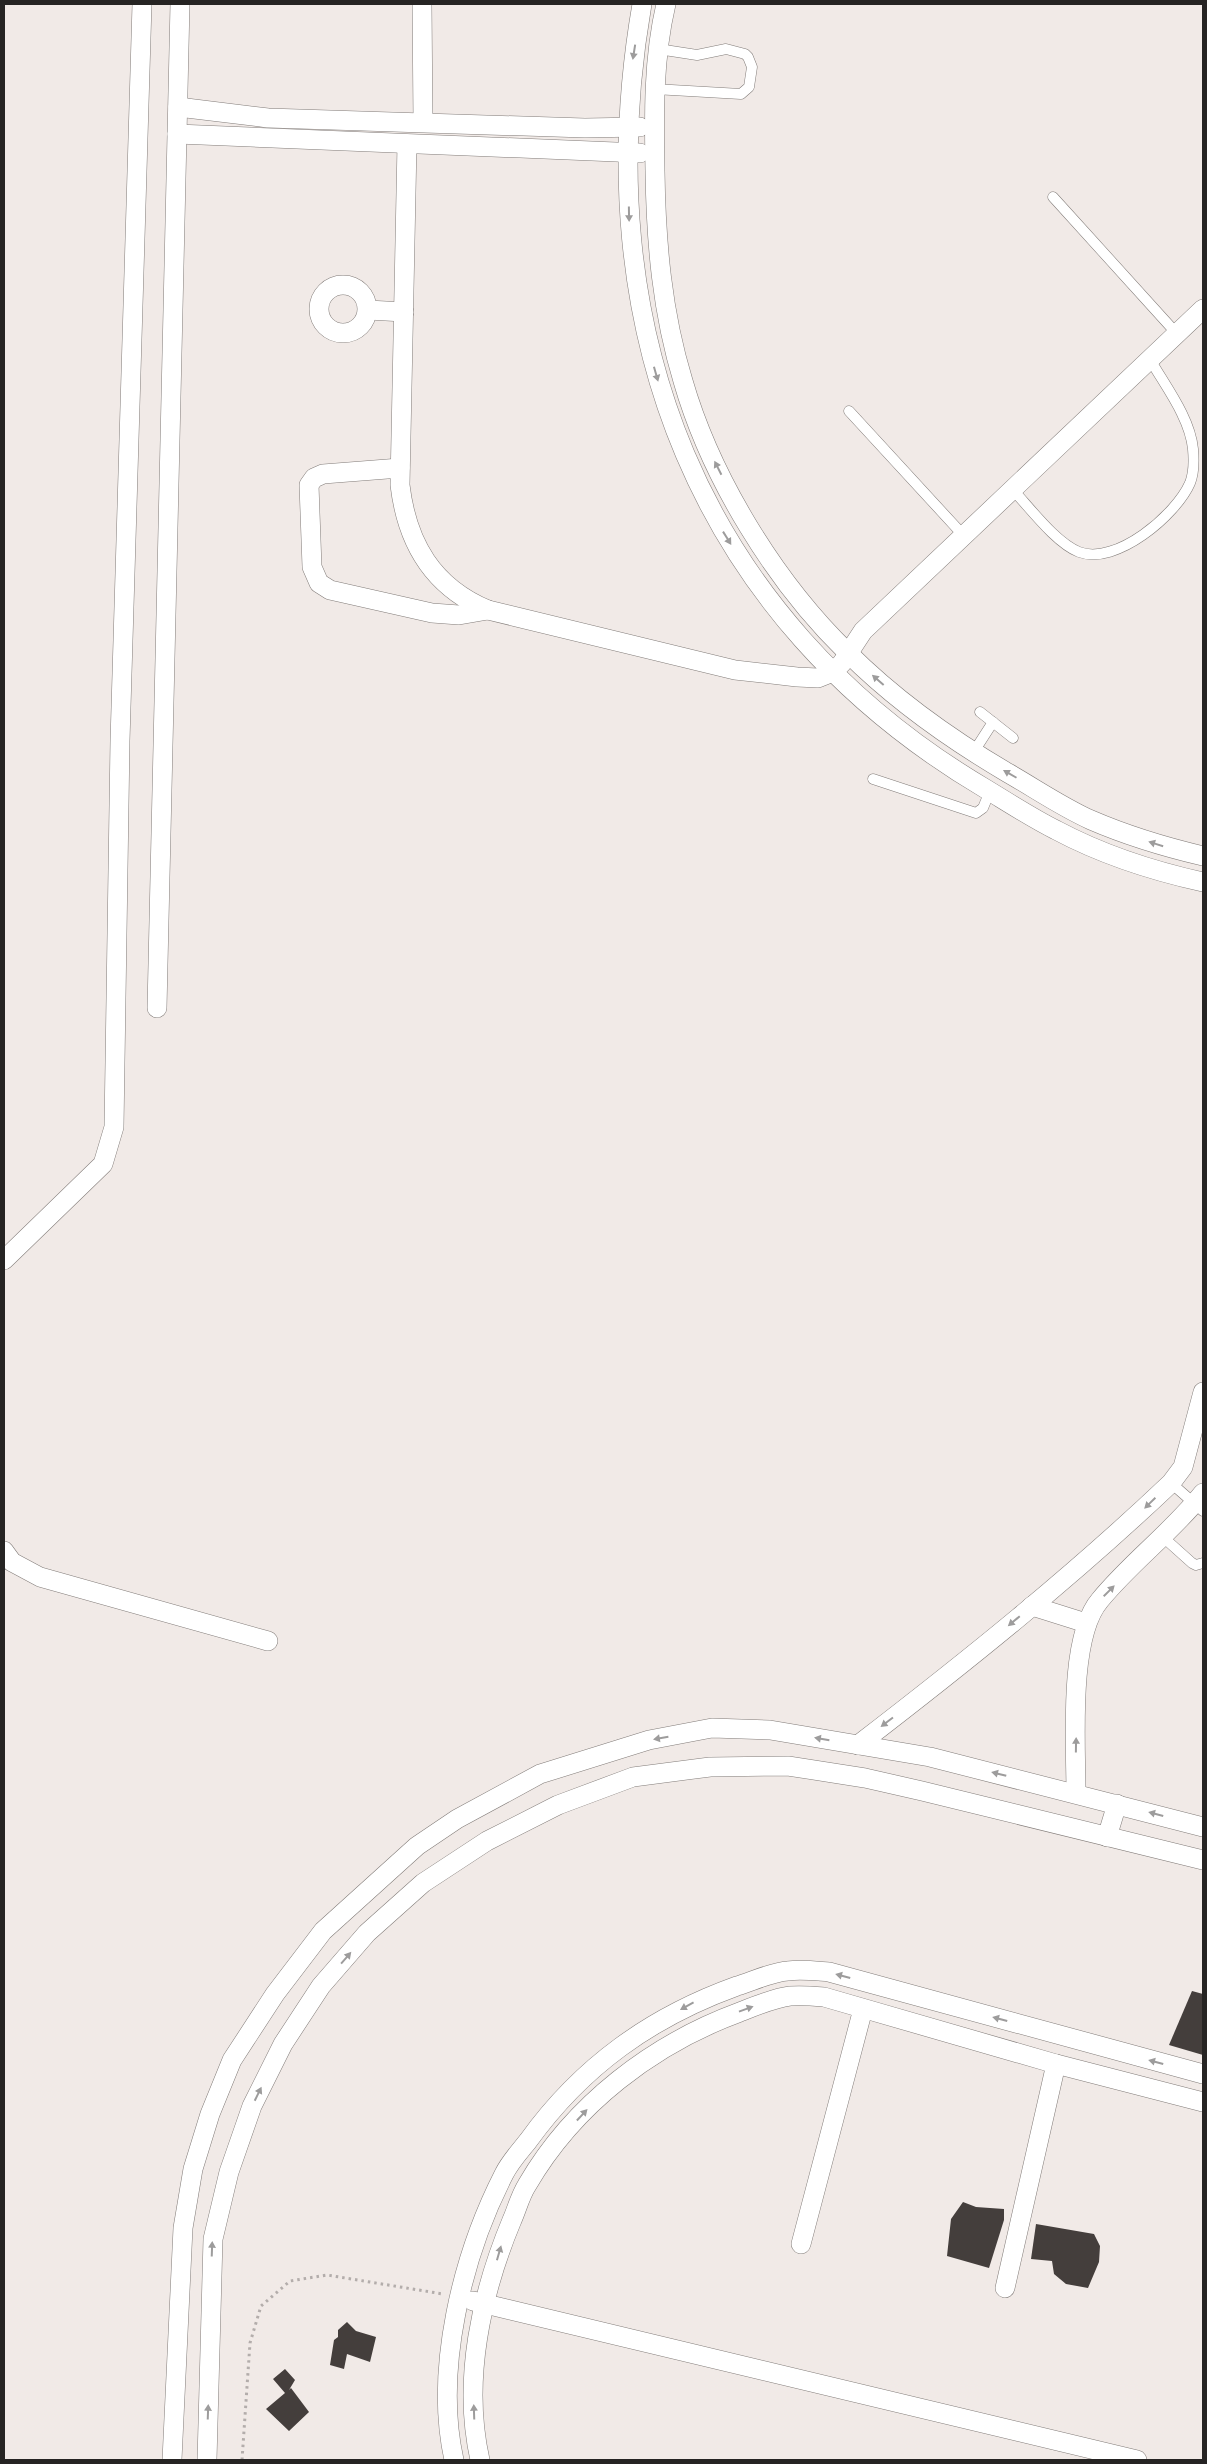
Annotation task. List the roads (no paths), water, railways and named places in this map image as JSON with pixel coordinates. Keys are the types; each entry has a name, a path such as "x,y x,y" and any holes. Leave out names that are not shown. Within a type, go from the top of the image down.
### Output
{"street":[{"path":"4,1260 103,1164 114,1128 120,751 142,4"},
{"path":"157,1008 180,4"},
{"path":"422,4 423,122"},
{"path":"642,4 632,66 628,127 630,235 634,275 650,354 674,430 707,504 750,574 801,639 833,672 859,697 915,743 1056,830 1089,845 1148,867 1203,882"},
{"path":"666,4 658,49 653,127 656,232 665,309 683,384 697,421 730,491 771,559 820,623 847,653 906,704 973,752 1089,819 1138,838 1203,856"},
{"path":"178,107 268,118 585,128 653,127"},
{"path":"177,134 654,153"},
{"path":"407,144 400,468 402,502 409,527 420,551 440,580 454,593 488,610 735,670 777,676 818,678 833,672 842,663 863,631 1151,361 1203,309"},
{"path":"368,310 404,312"},
{"path":"400,468 323,474 314,478 309,485 312,567 319,583 330,590 417,611 459,615 488,610"},
{"path":"858,1745 965,1662 1032,1606 1171,1483 1182,1467 1203,1392"},
{"path":"1076,1794 1077,1682 1080,1649 1086,1623 1098,1601 1200,1502"},
{"path":"4,1551 12,1562 40,1576 268,1640"},
{"path":"1032,1606 1086,1623"},
{"path":"172,2460 183,2228 193,2170 210,2114 232,2060 275,1994 322,1931 417,1846 457,1819 540,1774 648,1740 712,1728 770,1730 930,1757 1203,1827"},
{"path":"207,2460 213,2239 229,2172 252,2106 283,2044 321,1986 367,1933 424,1883 487,1841 558,1805 633,1776 710,1767 788,1766 866,1778 1203,1860"},
{"path":"1107,1837 1117,1804"},
{"path":"454,2460 450,2442 448,2366 460,2297 479,2234 504,2173 543,2120 605,2056 647,2028 696,2001 786,1970 829,1972 1203,2074"},
{"path":"480,2460 475,2439 473,2368 485,2304 502,2242 526,2186 562,2136 621,2076 660,2050 707,2024 790,1996 824,1997 1056,2064 1203,2102"},
{"path":"801,2244 863,2009"},
{"path":"1005,2288 1056,2064"},
{"path":"460,2297 1137,2460"}],"lane":[{"path":"654,89 741,94 749,87 751,74 751,62 745,54 740,52 726,49 697,55 658,49"},
{"path":"1053,197 1178,335"},
{"path":"1013,490 1061,542 1090,555 1106,554 1121,549 1163,517 1185,494 1191,480 1193,447 1180,412 1151,361"},
{"path":"849,411 964,536"},
{"path":"980,712 1013,738"},
{"path":"973,752 993,722"},
{"path":"873,779 976,813 983,808 990,791"},
{"path":"1171,1483 1200,1502"},
{"path":"1163,1537 1192,1563 1196,1565 1203,1563"}]}
